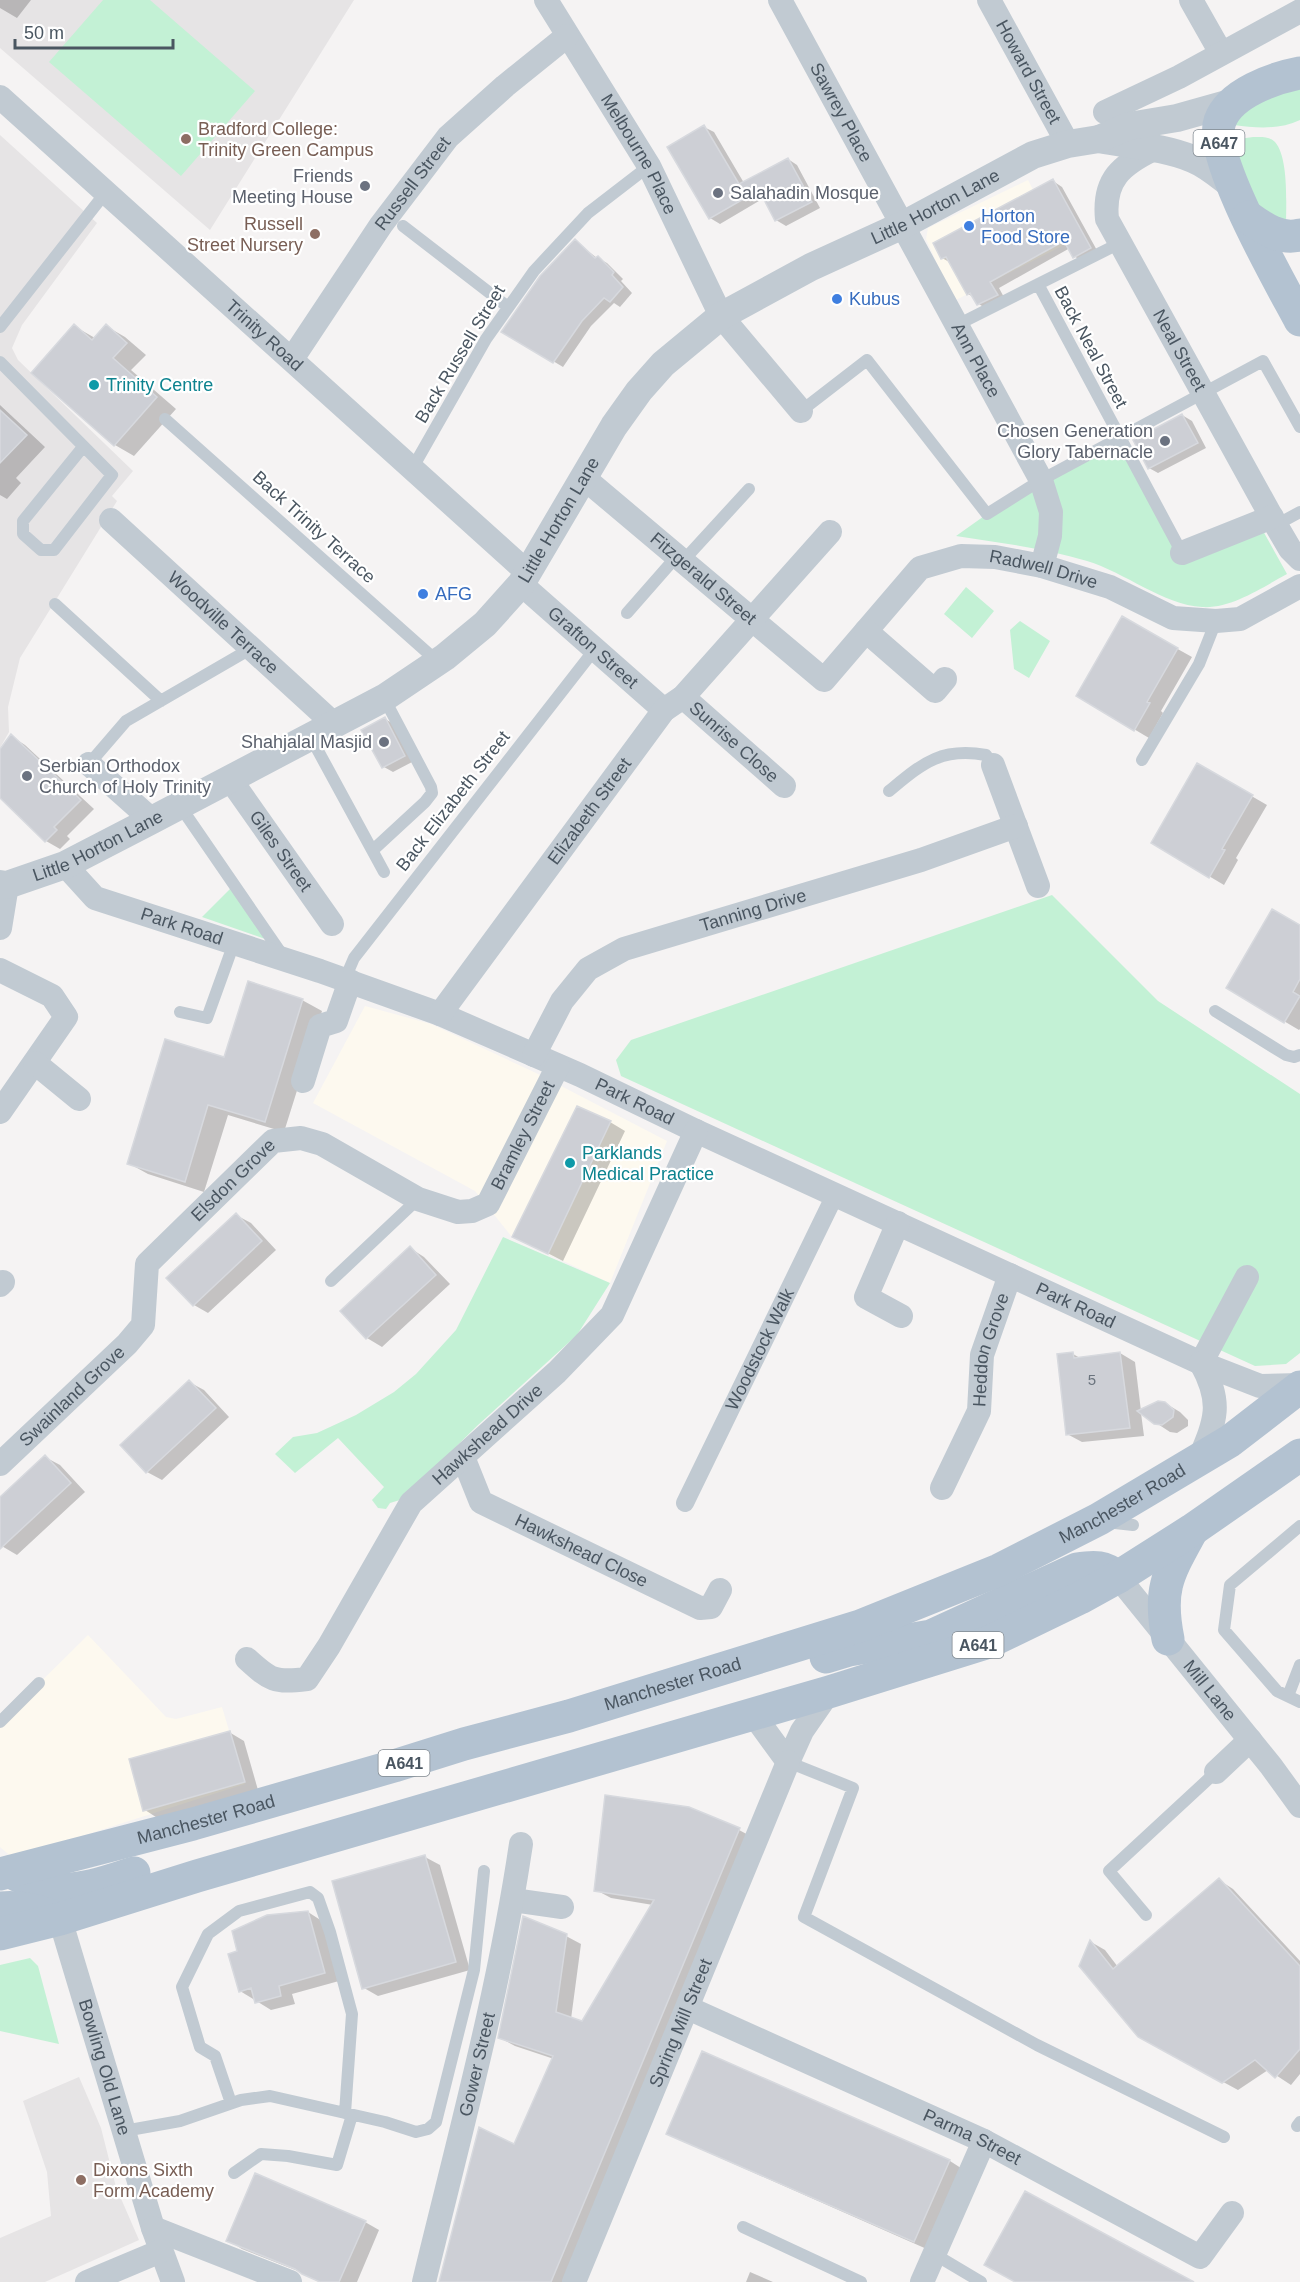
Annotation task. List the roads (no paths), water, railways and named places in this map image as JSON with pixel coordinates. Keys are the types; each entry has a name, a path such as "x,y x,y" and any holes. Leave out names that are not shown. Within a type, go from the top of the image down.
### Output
{"main road":[{"path":"1234,102 1287,76 1300,59"},
{"name":"A647","path":"1234,102 1224,114 1218,132 1233,186 1300,320"},
{"path":"1248,218 1276,234 1294,237 1300,235"},
{"name":"Manchester Road","path":"3,1870 61,1865 464,1744 569,1716 949,1598 1099,1519 1199,1460 1230,1440 1300,1386"},
{"name":"A641","path":"0,1934 60,1919 197,1876 829,1692 989,1642 1118,1577 1192,1530 1300,1455"},
{"path":"1099,1519 1104,1542 1118,1577"},
{"path":"1168,1639 1164,1590 1168,1573 1192,1530"},
{"path":"703,1673 752,1677 849,1650 906,1641 951,1628 1077,1569 1097,1566 1109,1569 1118,1577"},
{"path":"3,1870 42,1886 61,1890 104,1882 154,1867 197,1876"},
{"path":"0,1908 13,1906 37,1910 60,1919"}],"street":[{"name":"Melbourne Place","path":"546,0 649,166 721,316 801,411"},
{"name":"Sawrey Place","path":"780,0 903,225"},
{"name":"Howard Street","path":"989,0 1068,144"},
{"path":"1191,0 1221,53"},
{"path":"1105,112 1221,53 1293,20"},
{"name":"Russell Street","path":"292,359 381,225 448,137 505,86 567,36"},
{"name":"Trinity Road","path":"0,97 412,468 525,579"},
{"name":"Little Horton Lane","path":"4,884 65,865 384,698 438,662 484,624 525,579 614,426 639,392 663,364 721,316 811,267 903,225 998,171 1033,155 1068,144 1100,139 1129,126 1177,118 1234,102"},
{"name":"Little Horton Lane","path":"1100,139 1194,159 1233,186"},
{"name":"Neal Street","path":"1154,149 1126,166 1114,177 1107,192 1107,219 1122,242 1274,521 1290,549 1300,559"},
{"name":"Ann Place","path":"903,225 1041,480 1051,512 1050,536 1042,566"},
{"name":"Fitzgerald Street","path":"584,478 824,680"},
{"name":"Woodville Terrace","path":"111,520 252,648 322,730"},
{"path":"1182,553 1274,521"},
{"name":"Elizabeth Street","path":"440,1014 673,704 830,532"},
{"name":"Radwell Drive","path":"824,680 920,568 961,556 995,557 1042,566 1110,587 1173,618 1216,621 1240,619 1300,586"},
{"name":"Grafton Street","path":"525,579 595,649 673,704"},
{"path":"866,631 935,691 945,679"},
{"name":"Sunrise Close","path":"673,704 784,786"},
{"path":"89,764 152,820"},
{"path":"993,765 1038,886"},
{"name":"Giles Street","path":"230,779 332,924"},
{"name":"Tanning Drive","path":"534,1055 562,1001 588,969 624,949 921,860 1017,826"},
{"name":"Park Road","path":"65,865 95,898 347,980 440,1014 534,1055 1202,1363 1260,1386 1300,1386"},
{"path":"0,928 4,884"},
{"path":"0,970 52,996 66,1017 0,1112"},
{"path":"303,1081 320,1026 336,1021 347,980"},
{"path":"35,1063 79,1099"},
{"name":"Bramley Street","path":"488,1204 558,1066"},
{"name":"Hawkshead Drive","path":"247,1659 268,1678 287,1682 314,1682 328,1646 411,1503 557,1372 612,1315 696,1131"},
{"name":"Elsdon Grove","path":"143,1325 147,1264 273,1141 301,1138 322,1144 418,1200 458,1212 472,1211 488,1204"},
{"name":"Woodstock Walk","path":"685,1503 835,1195"},
{"path":"898,1223 866,1297 901,1316"},
{"name":"Heddon Grove","path":"942,1488 979,1411 982,1355 1010,1275"},
{"path":"1199,1460 1214,1425 1215,1413 1215,1391 1202,1363 1247,1277"},
{"name":"Swainland Grove","path":"0,1464 127,1344 143,1325"},
{"name":"Hawkshead Close","path":"463,1456 481,1502 700,1608 711,1607 720,1590"},
{"name":"Mill Lane","path":"1118,1577 1250,1740 1296,1792"},
{"name":"Spring Mill Street","path":"574,2282 788,1762 802,1731 829,1692"},
{"path":"753,1714 788,1762"},
{"path":"1216,1772 1250,1740"},
{"name":"Gower Street","path":"424,2282 483,2036 513,1900 521,1844"},
{"path":"3,1870 60,1919"},
{"path":"513,1900 562,1907"},
{"name":"Bowling Old Lane","path":"60,1919 153,2228 173,2282"},
{"name":"Parma Street","path":"688,2008 984,2141 1200,2257 1232,2213"},
{"path":"922,2282 984,2141"},
{"path":"153,2228 290,2282"},
{"path":"87,2282 161,2251"}],"lane":[{"name":"Back Russell Street","path":"412,468 486,339 534,271 588,213 649,166"},
{"path":"0,327 106,192"},
{"path":"403,226 508,307"},
{"path":"957,325 1122,242"},
{"name":"Back Neal Street","path":"1038,284 1182,553"},
{"path":"801,411 867,360 987,514 1041,480 1263,361 1300,427"},
{"path":"0,362 112,475 54,550 41,550 23,534 23,521 83,447"},
{"name":"Back Trinity Terrace","path":"165,419 438,662"},
{"path":"627,613 749,489"},
{"path":"1274,521 1300,512"},
{"path":"55,604 161,701"},
{"path":"1142,760 1199,664 1216,621"},
{"path":"126,721 252,648"},
{"name":"Back Elizabeth Street","path":"347,980 354,958 595,649"},
{"path":"89,764 152,692"},
{"path":"373,850 432,793 431,787 384,698"},
{"path":"322,730 384,872"},
{"path":"889,791 934,758 971,752 986,755 993,765"},
{"path":"180,806 286,960"},
{"path":"180,1012 207,1018 234,943"},
{"path":"1215,1011 1286,1054 1294,1057 1300,1055"},
{"path":"331,1281 418,1200"},
{"path":"1099,1519 1114,1524 1133,1526"},
{"path":"1299,1529 1230,1585 1224,1630 1277,1691 1300,1702"},
{"path":"1288,1696 1300,1665"},
{"path":"0,1722 39,1683"},
{"path":"788,1762 853,1788 804,1917 1037,2045 1224,2137"},
{"path":"1146,1915 1109,1871 1216,1772"},
{"path":"124,2131 180,2121 241,2100 270,2096 416,2132 429,2129 436,2122 474,1970 484,1871"},
{"path":"231,2103 215,2056 200,2047 182,1987 208,1934 239,1911 310,1892 318,1898 326,1920 352,2014 349,2114 337,2165 288,2156 261,2154 234,2173"},
{"path":"743,2227 861,2282"},
{"path":"934,2254 981,2282"}],"place":[{"name":"Bradford College: Trinity Green Campus","path":"186,139"},
{"name":"Friends Meeting House","path":"365,186"},
{"name":"Salahadin Mosque","path":"718,193"},
{"name":"Horton Food Store","path":"969,226"},
{"name":"Russell Street Nursery","path":"315,234"},
{"name":"Kubus","path":"837,299"},
{"name":"Trinity Centre","path":"94,385"},
{"name":"Chosen Generation Glory Tabernacle","path":"1165,441"},
{"name":"AFG","path":"423,594"},
{"name":"Shahjalal Masjid","path":"384,742"},
{"name":"Serbian Orthodox Church of Holy Trinity","path":"27,776"},
{"name":"Parklands Medical Practice","path":"570,1163"},
{"name":"Dixons Sixth Form Academy","path":"81,2180"}]}
